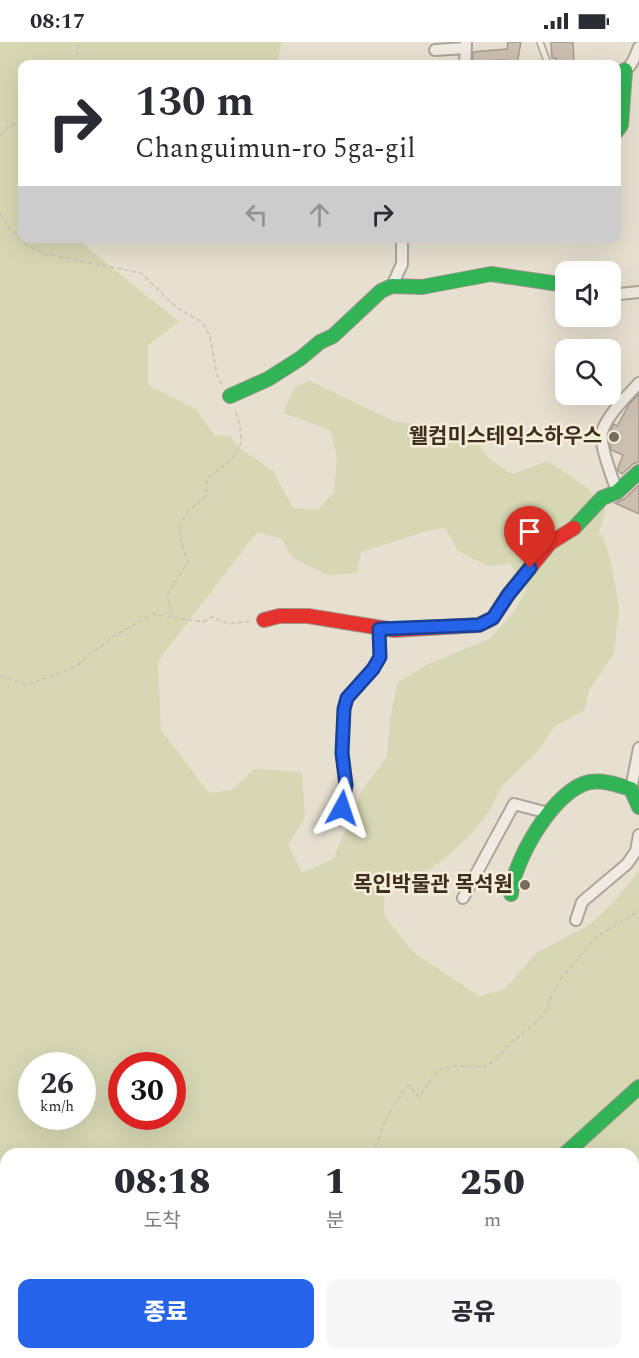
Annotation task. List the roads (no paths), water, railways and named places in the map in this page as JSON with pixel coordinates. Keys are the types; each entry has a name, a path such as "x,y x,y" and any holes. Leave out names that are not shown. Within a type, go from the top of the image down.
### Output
{"street":[{"path":"435,50 466,45 465,60"},
{"path":"621,125 621,71 632,65 639,47"},
{"path":"392,286 402,264 402,243"},
{"path":"230,395 268,379 302,358 320,342 333,336 381,291 392,286 422,287 491,274 555,283"},
{"path":"621,294 639,292"},
{"path":"617,492 602,433 618,404 639,383"},
{"path":"264,620 301,614 379,629 479,625 493,618 508,595 550,543 579,525 602,498 617,492 639,472"},
{"path":"342,808 346,785 342,753 344,709 347,698 373,669 380,657 379,629"},
{"path":"639,748 631,789 639,807"},
{"path":"511,894 511,878 538,826 564,794 575,788 602,782 631,789"},
{"path":"463,898 514,804 548,813"},
{"path":"576,920 582,902 627,864 636,851 639,835"},
{"path":"572,1148 639,1087"}],"lane":[{"path":"540,42 547,60"}],"place":[{"name":"웰컴미스테익스하우스","path":"614,437"},
{"name":"목인박물관 목석원","path":"525,885"}]}
